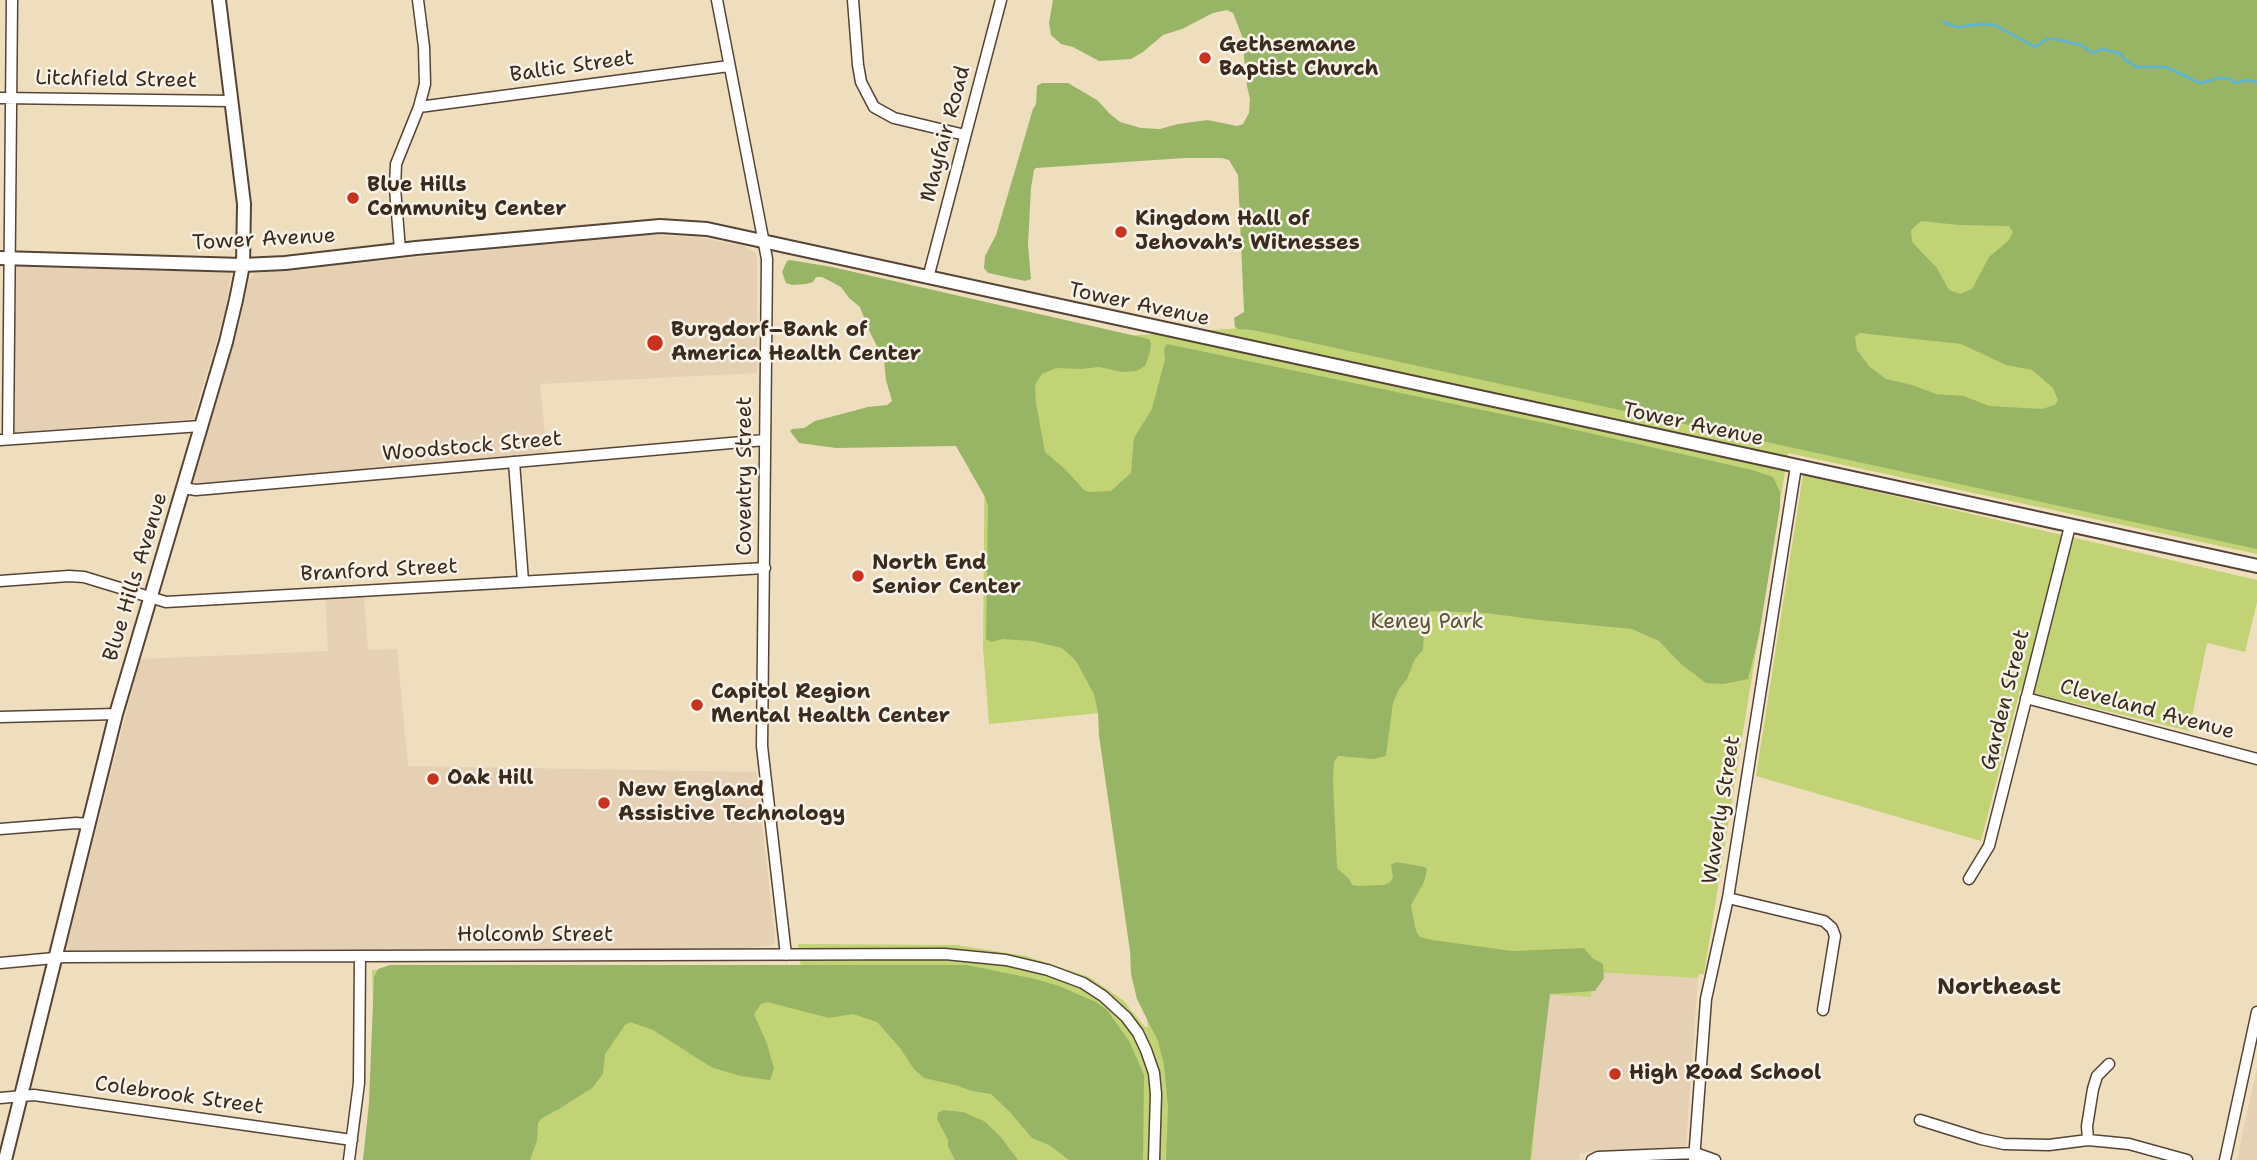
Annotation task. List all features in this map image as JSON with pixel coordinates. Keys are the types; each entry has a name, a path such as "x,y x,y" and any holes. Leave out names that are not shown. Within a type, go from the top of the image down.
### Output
{"main road":[{"name":"Blue Hills Avenue","path":"5,1160 116,714 228,333 243,265 244,204 219,0"},
{"name":"Tower Avenue","path":"5,258 243,265 660,226 707,229 2257,566"}],"street":[{"path":"12,0 13,98 5,258 4,439 201,426"},
{"path":"400,250 395,176 399,154 419,107 425,84 418,0"},
{"name":"Coventry Street","path":"717,0 764,241 767,270 763,756 786,955"},
{"path":"853,0 861,82 874,107 894,118 965,135"},
{"name":"Mayfair Road","path":"928,278 1001,0"},
{"name":"Baltic Street","path":"419,107 729,66"},
{"name":"Litchfield Street","path":"0,97 231,101"},
{"name":"Woodstock Street","path":"183,488 196,490 765,440"},
{"path":"514,463 523,582"},
{"name":"Waverly Street","path":"1695,1157 1706,999 1728,898 1796,467"},
{"name":"Garden Street","path":"1969,880 1989,846 2070,526"},
{"name":"Branford Street","path":"0,581 84,577 166,602 765,568"},
{"name":"Cleveland Avenue","path":"2026,698 2257,759"},
{"path":"0,717 116,714"},
{"path":"0,829 89,824"},
{"path":"1728,898 1824,921 1832,928 1835,936 1824,1010"},
{"name":"Holcomb Street","path":"0,963 55,957 960,955 1027,965 1068,977 1093,989 1120,1010 1138,1033 1154,1073 1154,1160"},
{"path":"349,1160 360,1051 360,956"},
{"path":"2225,1160 2257,1013"},
{"path":"2088,1140 2087,1126 2093,1089 2097,1076 2109,1064"},
{"name":"Colebrook Street","path":"0,1098 34,1095 352,1140"},
{"path":"1920,1120 2004,1144 2049,1145 2088,1140 2129,1144 2187,1160"},
{"path":"1592,1160 1598,1157 1695,1157 1715,1160"}],"shaded area":[{"path":"644,235 698,237 744,246 755,252 757,373 540,384 547,454 199,484 193,482 239,326 249,279 255,273"},
{"path":"23,263 231,273 226,310 193,419 15,432 14,271 16,265"},
{"name":"Oak Hill","path":"364,596 368,650 397,649 408,766 756,772 774,943 771,946 722,950 68,950 67,944 140,659 328,651 325,598"},
{"name":"High Road School","path":"1593,972 1698,978 1686,1146 1580,1153 1579,1160 1532,1160 1544,994"},
{"path":"2257,1068 2257,1160 2237,1160 2242,1136"}],"green space":[{"path":"1053,0 2257,0 2257,549 1253,330 1238,329 1235,327 1234,318 1244,312 1238,175 1229,160 1222,158 1036,168 1031,188 1028,245 1031,279 1025,281 988,273 984,268 985,256 996,235 1036,104 1037,86 1042,83 1068,83 1097,100 1120,122 1141,128 1160,129 1208,120 1237,126 1243,124 1249,113 1250,99 1242,36 1233,13 1227,10 1213,13 1182,29 1163,35 1131,59 1099,61 1073,47 1061,44 1051,35 1049,23","holes":["1921,221 2009,226 2013,232 2008,241 1989,257 1972,289 1960,294 1949,290 1937,268 1912,242 1911,230","1860,333 1961,344 2006,365 2032,370 2053,388 2058,400 2055,405 2042,409 1989,406 1964,396 1936,394 1886,379 1869,366 1857,350 1855,337"]},
{"name":"Keney Park","path":"2257,0 2257,554 1788,453 1704,974 1699,974 1698,978 1593,972 1591,997 1544,994 1532,1160 363,1160 371,1097 374,1035 372,970 801,968 798,944 956,945 1026,956 1089,977 1123,1000 1148,1028 1110,712 989,724 983,648 985,425 978,377 1124,336 1287,325"},
{"path":"790,260 832,267 1149,339 1150,352 1145,366 1137,371 1122,372 1099,367 1056,368 1042,374 1035,385 1045,452 1085,491 1111,491 1131,473 1134,438 1152,409 1167,344 1554,425 1773,477 1780,492 1780,507 1759,635 1748,679 1724,684 1706,683 1681,664 1659,641 1632,629 1486,613 1430,611 1425,617 1423,650 1415,659 1393,703 1386,756 1374,759 1338,756 1334,762 1337,868 1352,885 1358,886 1384,885 1390,882 1393,877 1391,865 1396,862 1425,867 1427,870 1424,882 1411,905 1416,931 1420,937 1512,951 1584,948 1592,958 1603,964 1604,978 1595,991 1550,994 1530,1160 1166,1160 1168,1107 1164,1065 1158,1041 1137,999 1131,974 1094,694 1076,661 1062,648 1032,641 1003,639 991,642 986,639 988,506 956,446 836,448 799,443 790,431 804,428 815,421 868,407 887,405 892,401 884,361 860,307 841,287 822,277 816,277 813,282 806,284 786,283 782,272"},
{"path":"1803,475 2257,580 2257,602 2245,652 2207,643 2189,731 2020,690 1981,841 1756,776"},
{"path":"390,965 967,965 1035,979 1096,1002 1107,1010 1129,1041 1144,1075 1143,1160 1069,1160 1049,1145 1032,1138 991,1094 924,1078 877,1022 853,1014 829,1018 767,1002 761,1004 754,1014 774,1069 770,1080 740,1076 711,1067 653,1030 630,1022 605,1054 603,1074 592,1088 538,1123 537,1141 530,1160 363,1160 369,1103 374,977 378,969"},
{"path":"943,1110 963,1112 984,1121 1000,1136 1018,1160 955,1160 937,1119 938,1113"}],"waterway":[{"path":"1943,22 1957,27 1995,25 2035,47 2047,39 2055,39 2081,45 2093,53 2101,49 2120,53 2125,60 2137,67 2166,67 2200,83 2219,78 2230,79 2235,83 2248,80 2257,82"}],"place":[{"name":"Gethsemane Baptist Church","path":"1205,58"},
{"name":"Blue Hills Community Center","path":"353,198"},
{"name":"Kingdom Hall of Jehovah's Witnesses","path":"1121,232"},
{"name":"Burgdorf–Bank of America Health Center","path":"655,343"},
{"name":"North End Senior Center","path":"858,576"},
{"name":"Capitol Region Mental Health Center","path":"697,705"},
{"name":"Oak Hill","path":"433,779"},
{"name":"New England Assistive Technology","path":"604,803"},
{"name":"High Road School","path":"1615,1074"}],"district":[{"name":"Northeast","path":"1999,988"}]}
